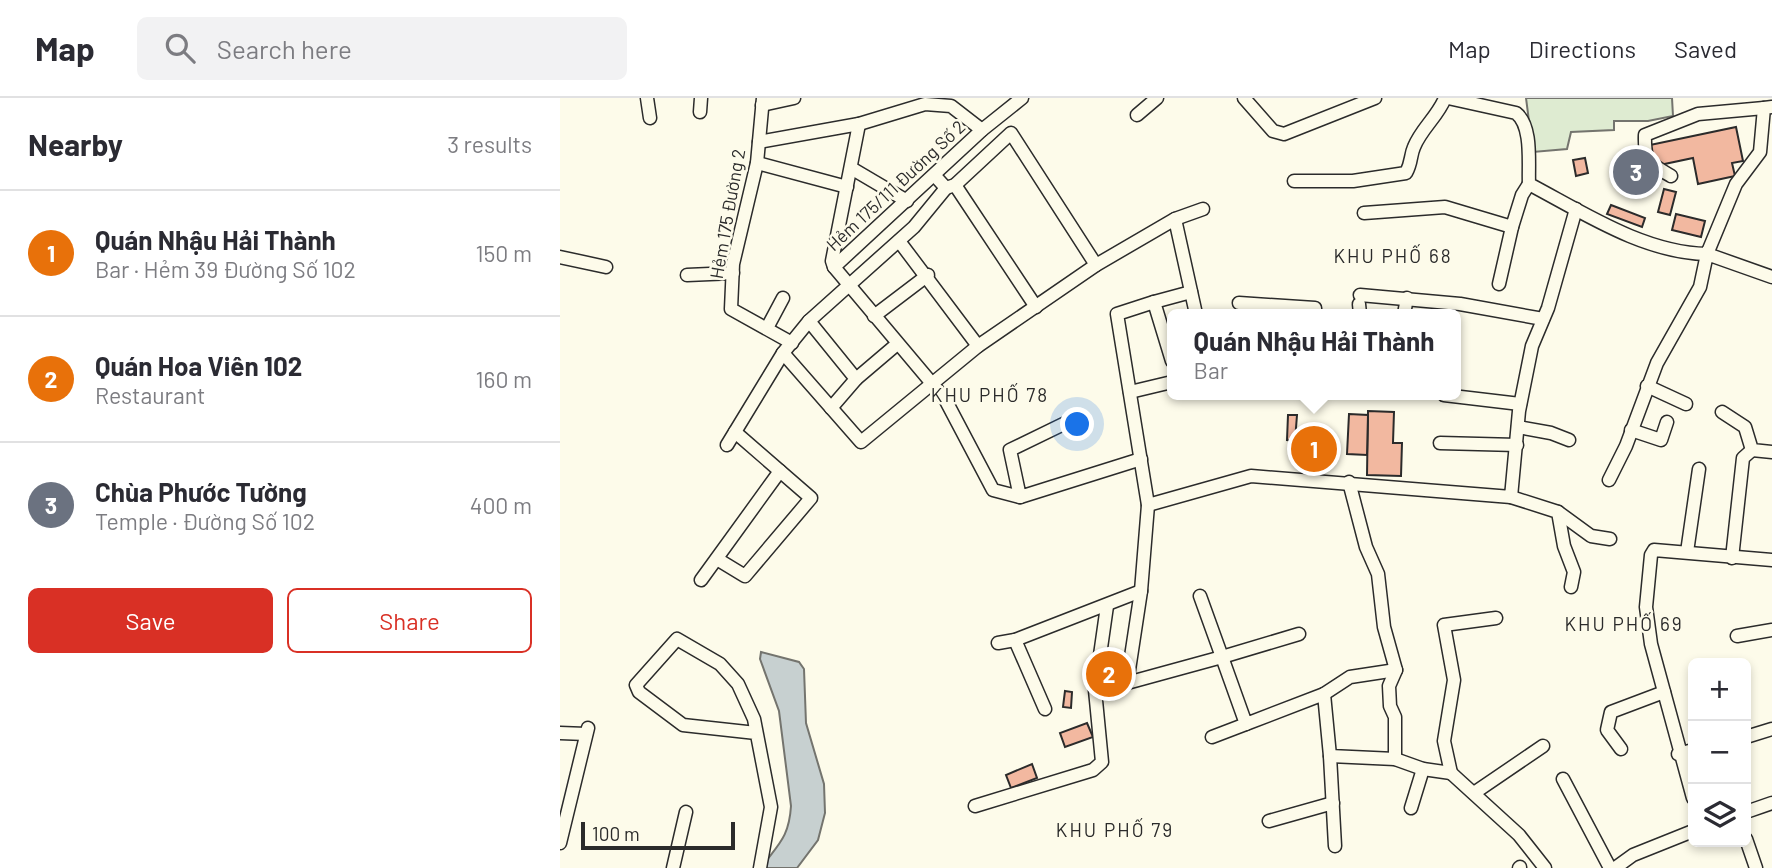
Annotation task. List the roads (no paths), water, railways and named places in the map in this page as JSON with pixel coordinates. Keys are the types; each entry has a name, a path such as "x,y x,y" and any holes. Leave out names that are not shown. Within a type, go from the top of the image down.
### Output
{"street":[{"path":"647,98 650,118"},
{"path":"700,112 701,98"},
{"path":"762,102 794,98"},
{"name":"Hẻm 175/111 Đường Số 2","path":"835,268 982,130 1022,98"},
{"path":"1137,115 1157,98"},
{"path":"1247,99 1273,131 1284,134 1375,98"},
{"path":"1294,181 1353,181 1406,173 1414,160 1413,148 1447,98 1516,113 1521,117 1526,132 1529,184 1522,195 1512,227 1499,284"},
{"name":"Hẻm 175 Đường 2","path":"762,102 757,163 733,273 731,309 793,343"},
{"path":"759,142 859,124 937,103 951,106 982,130"},
{"path":"1609,480 1647,387 1700,287 1707,254 1736,184 1759,152 1768,108 1698,114 1645,135 1644,155 1653,166 1671,176"},
{"path":"859,124 832,261 896,345 945,399 993,490 1020,497 1142,459"},
{"path":"727,445 783,353 809,321 850,287 951,187 1011,133 1096,265"},
{"path":"757,163 847,187"},
{"path":"851,167 907,201"},
{"path":"936,176 951,187 1036,307"},
{"path":"1529,184 1576,209 1676,253 1707,254 1772,278"},
{"path":"1364,213 1445,207 1512,227"},
{"path":"783,353 861,442 978,346 1096,265 1175,219 1203,209"},
{"path":"1511,497 1520,404 1532,346 1576,209"},
{"path":"1175,219 1195,309"},
{"path":"899,241 928,275 978,346"},
{"path":"560,257 606,267"},
{"path":"687,275 733,273"},
{"path":"874,316 928,275"},
{"path":"1191,292 1117,314 1148,505 1141,591 1127,683 1299,634"},
{"path":"766,328 783,298"},
{"path":"1360,305 1408,298 1543,318"},
{"path":"1405,309 1408,298"},
{"path":"1154,302 1167,345"},
{"path":"1239,303 1259,309"},
{"path":"1288,309 1315,309"},
{"path":"809,321 856,379"},
{"path":"831,408 856,379 896,345"},
{"path":"1130,392 1167,383"},
{"path":"1647,387 1686,404"},
{"path":"1461,397 1520,404"},
{"path":"1721,412 1745,427 1752,450"},
{"path":"1020,497 1010,450 1080,416"},
{"path":"1631,430 1661,440 1667,422"},
{"path":"1518,427 1551,433 1569,440"},
{"path":"718,559 745,576 811,498 735,432"},
{"path":"1440,443 1517,445"},
{"path":"1732,558 1743,458 1752,450 1772,452"},
{"path":"1687,552 1699,469"},
{"path":"701,580 780,471"},
{"path":"1148,505 1251,476 1349,482 1511,497 1558,512 1591,536 1610,539"},
{"path":"1349,482 1366,547 1378,574 1384,627 1396,670 1389,686 1390,706 1395,717 1395,759"},
{"path":"1558,512 1564,546 1574,572 1571,587"},
{"path":"1688,784 1678,754 1651,644 1646,607 1651,555 1654,550 1772,560"},
{"path":"998,643 1015,640 1141,591"},
{"path":"1200,596 1246,724"},
{"path":"975,806 1093,770 1102,762 1095,690 1107,606"},
{"path":"1451,773 1444,741 1454,680 1444,625 1496,618"},
{"path":"1737,636 1772,630"},
{"path":"756,733 683,725 639,692 636,685 677,639 720,664 738,684 754,719 771,807 760,868"},
{"path":"1015,640 1045,709"},
{"path":"1212,737 1324,694 1350,677 1396,670"},
{"path":"1621,749 1607,730 1611,712 1664,692"},
{"path":"1324,694 1335,846"},
{"path":"1751,735 1772,729"},
{"path":"560,733 587,731 560,843"},
{"path":"1474,793 1544,746"},
{"path":"1678,754 1688,751"},
{"path":"1330,756 1395,759 1423,769 1451,773 1519,835 1545,868"},
{"path":"1411,808 1423,769"},
{"path":"1563,779 1613,868 1633,855 1688,833"},
{"path":"1269,821 1333,803"},
{"path":"1751,811 1771,805"},
{"path":"673,868 686,812"},
{"path":"1749,847 1756,868"}],"place":[{"name":"Chùa Phước Tường","path":"1636,172"},
{"name":"Quán Nhậu Hải Thành","path":"1314,449"},
{"name":"Quán Hoa Viên 102","path":"1109,674"}],"district":[{"name":"KHU PHỐ 68","path":"1393,256"},
{"name":"KHU PHỐ 78","path":"990,395"},
{"name":"KHU PHỐ 69","path":"1624,624"},
{"name":"KHU PHỐ 79","path":"1115,830"}]}
